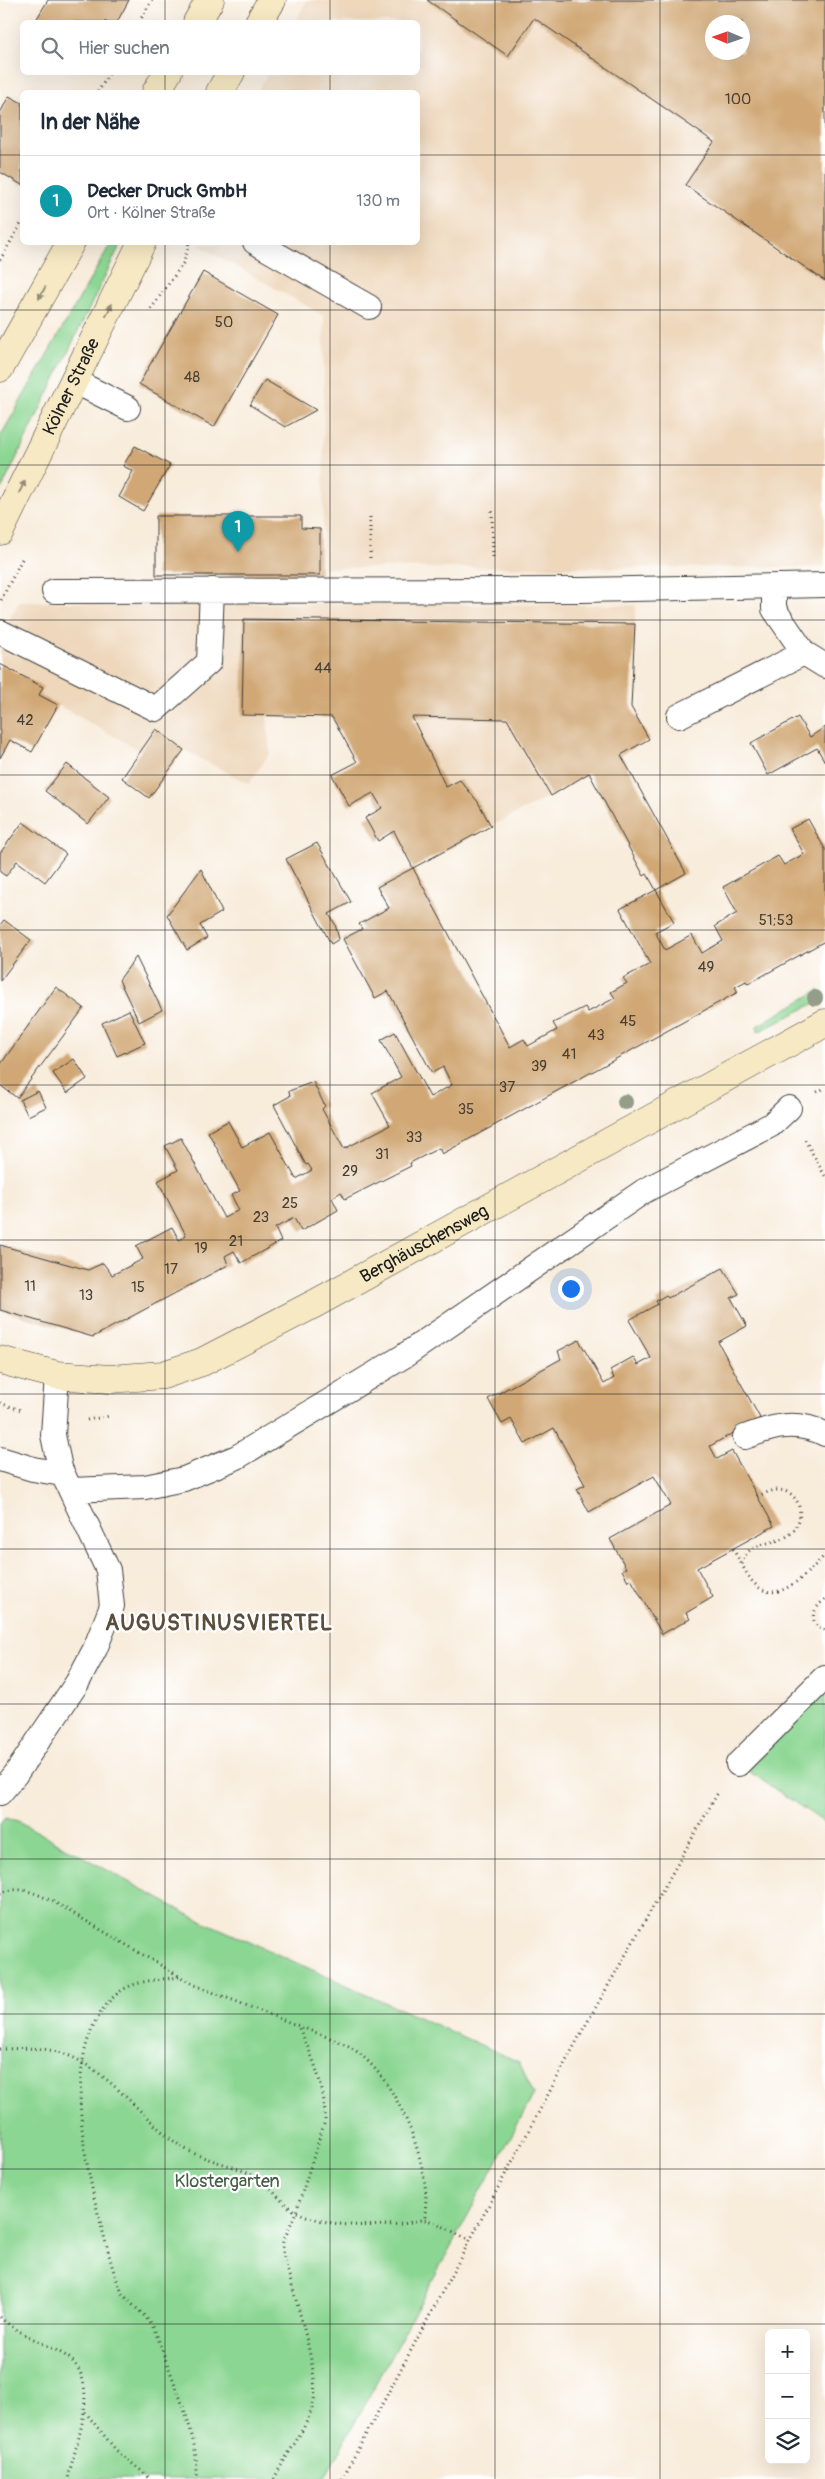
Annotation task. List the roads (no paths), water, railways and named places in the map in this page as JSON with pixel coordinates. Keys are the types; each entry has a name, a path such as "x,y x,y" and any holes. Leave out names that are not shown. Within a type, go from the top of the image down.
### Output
{"main road":[{"path":"198,20 210,0"},
{"path":"258,20 264,0"},
{"path":"258,20 272,0"},
{"path":"157,90 166,75"},
{"path":"221,90 229,75"},
{"path":"0,368 69,245"},
{"name":"Kölner Straße","path":"0,531 141,245"},
{"name":"Berghäuschensweg","path":"0,1360 57,1375 110,1379 148,1377 176,1371 202,1362 316,1303 825,1023"}],"lane":[{"path":"260,245 369,307"},
{"path":"74,381 128,408"},
{"path":"774,586 774,609 804,654 825,666"},
{"path":"54,591 489,591 825,586"},
{"path":"0,632 156,709 209,662 212,590"},
{"path":"679,716 804,654"},
{"path":"0,1459 67,1482 145,1487 184,1479 237,1457 404,1356 644,1191 771,1126 789,1108"},
{"path":"0,1793 15,1775 77,1683 95,1649 112,1606 108,1570 67,1482 53,1435 57,1375"},
{"path":"745,1437 784,1424 803,1426 825,1434"},
{"path":"738,1764 825,1677"}],"place":[{"name":"Decker Druck GmbH","path":"238,552"}],"district":[{"name":"AUGUSTINUSVIERTEL","path":"219,1622"}],"park label":[{"name":"Klostergarten","path":"227,2181"}]}
